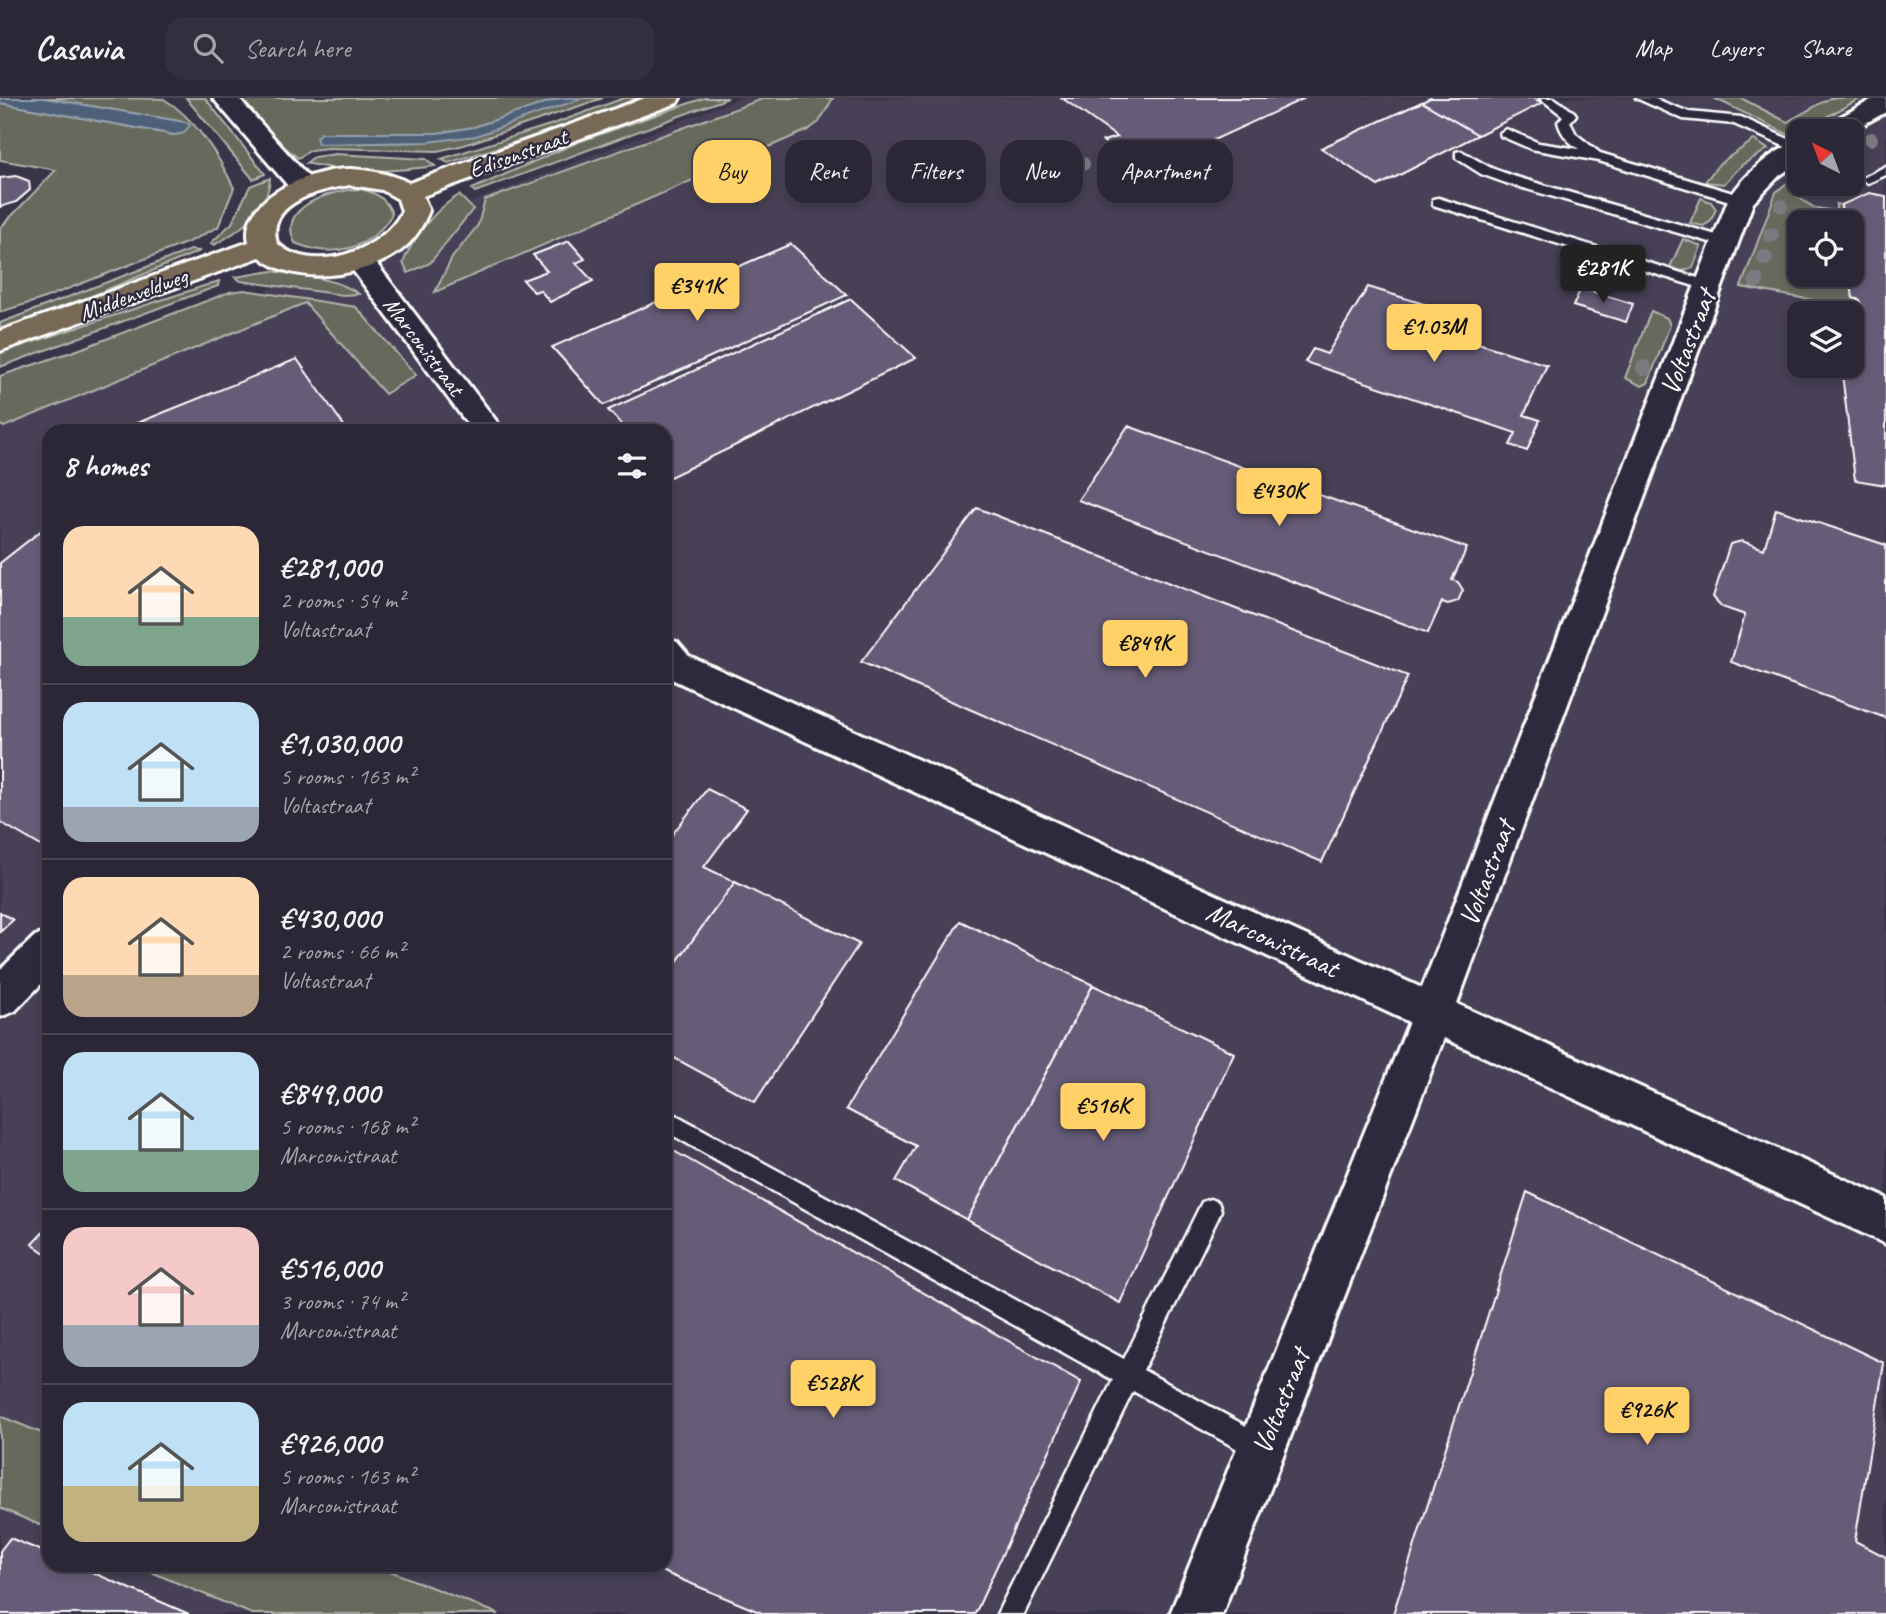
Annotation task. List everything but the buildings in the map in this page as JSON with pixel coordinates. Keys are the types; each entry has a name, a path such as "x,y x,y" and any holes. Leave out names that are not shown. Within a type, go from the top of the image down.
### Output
{"main road":[{"name":"Edisonstraat","path":"407,193 668,98"},
{"path":"374,178 393,184 407,193 414,204 415,216 410,229 398,242 360,261 337,266 292,264 276,257 265,246 261,237 267,215 282,200 327,180 374,178"},
{"name":"Middenveldweg","path":"0,341 265,246"}],"street":[{"path":"225,98 304,188"},
{"path":"1855,119 1886,102"},
{"name":"Voltastraat","path":"1196,1614 1433,1013 1741,200 1770,170 1787,158"},
{"name":"Marconistraat","path":"360,261 483,424"},
{"name":"Marconistraat","path":"672,660 677,666 1886,1221"},
{"path":"0,998 42,956"}],"lane":[{"path":"1546,98 1570,115 1564,122 1566,131 1580,145 1601,157"},
{"path":"1642,98 1687,116 1737,120 1787,144"},
{"path":"1506,133 1536,146 1601,157 1741,200"},
{"path":"1461,155 1486,171 1511,180 1725,242"},
{"path":"1868,179 1886,170"},
{"path":"1438,202 1709,286"},
{"path":"672,1123 1261,1448"},
{"path":"1010,1614 1210,1210"}],"shaded area":[{"path":"740,98 1886,98 1886,1614 0,1614 0,406 464,205"}],"green space":[{"path":"44,98 164,99 196,127 221,163 234,188 218,227 191,241 39,300 0,312 0,228 56,170 0,160 0,103 174,135 179,134 185,122"},
{"path":"186,98 205,98 265,174 253,179"},
{"path":"236,98 561,98 474,127 438,133 321,133 318,144 427,142 580,98 603,98 464,145 437,151 329,148 311,150 298,158 261,128"},
{"path":"624,98 642,98 561,128 448,163 441,159 553,124"},
{"path":"704,98 728,98 475,192 472,189 578,142"},
{"path":"765,98 833,98 819,122 808,130 771,146 771,140 693,140 693,180 435,292 452,258 478,225 485,200"},
{"path":"1714,98 1741,98 1787,122 1787,134"},
{"path":"1830,98 1861,98 1823,119 1792,119"},
{"path":"1754,140 1768,149 1742,165 1724,184 1705,182 1719,164"},
{"path":"336,154 426,159 435,166 370,171 306,163 314,157"},
{"path":"270,178 264,200 251,219 214,245 211,243 232,223 250,186"},
{"path":"1787,183 1787,196 1796,196 1815,208 1829,210 1787,210 1787,287 1852,287 1853,298 1860,301 1817,301 1741,287 1776,192"},
{"path":"360,189 380,197 392,214 373,236 350,248 336,250 309,248 295,243 291,230 293,219 300,209 323,197"},
{"path":"459,195 473,209 430,263 408,273 403,263 419,234 433,216"},
{"path":"1701,198 1711,202 1716,209 1710,222 1703,226 1690,223"},
{"path":"1683,239 1701,246 1693,268 1682,271 1670,267"},
{"path":"191,250 200,251 82,300 0,329 0,323"},
{"path":"272,271 328,281 359,294 343,295 241,281 235,277"},
{"path":"219,281 218,286 0,367 0,353"},
{"path":"244,290 356,307 416,375 385,394 305,303 4,427 0,425 0,376 230,292"},
{"path":"1651,311 1667,318 1670,325 1648,383 1642,386 1625,378"},
{"path":"0,1416 42,1433 42,1526 0,1508"},
{"path":"151,1572 393,1572 499,1614 252,1614"}],"water":[{"path":"0,98 44,98 190,125 184,133 175,135 0,103"},
{"path":"560,98 583,98 476,136 427,142 318,144 316,137 321,133 438,133 474,127"}]}
